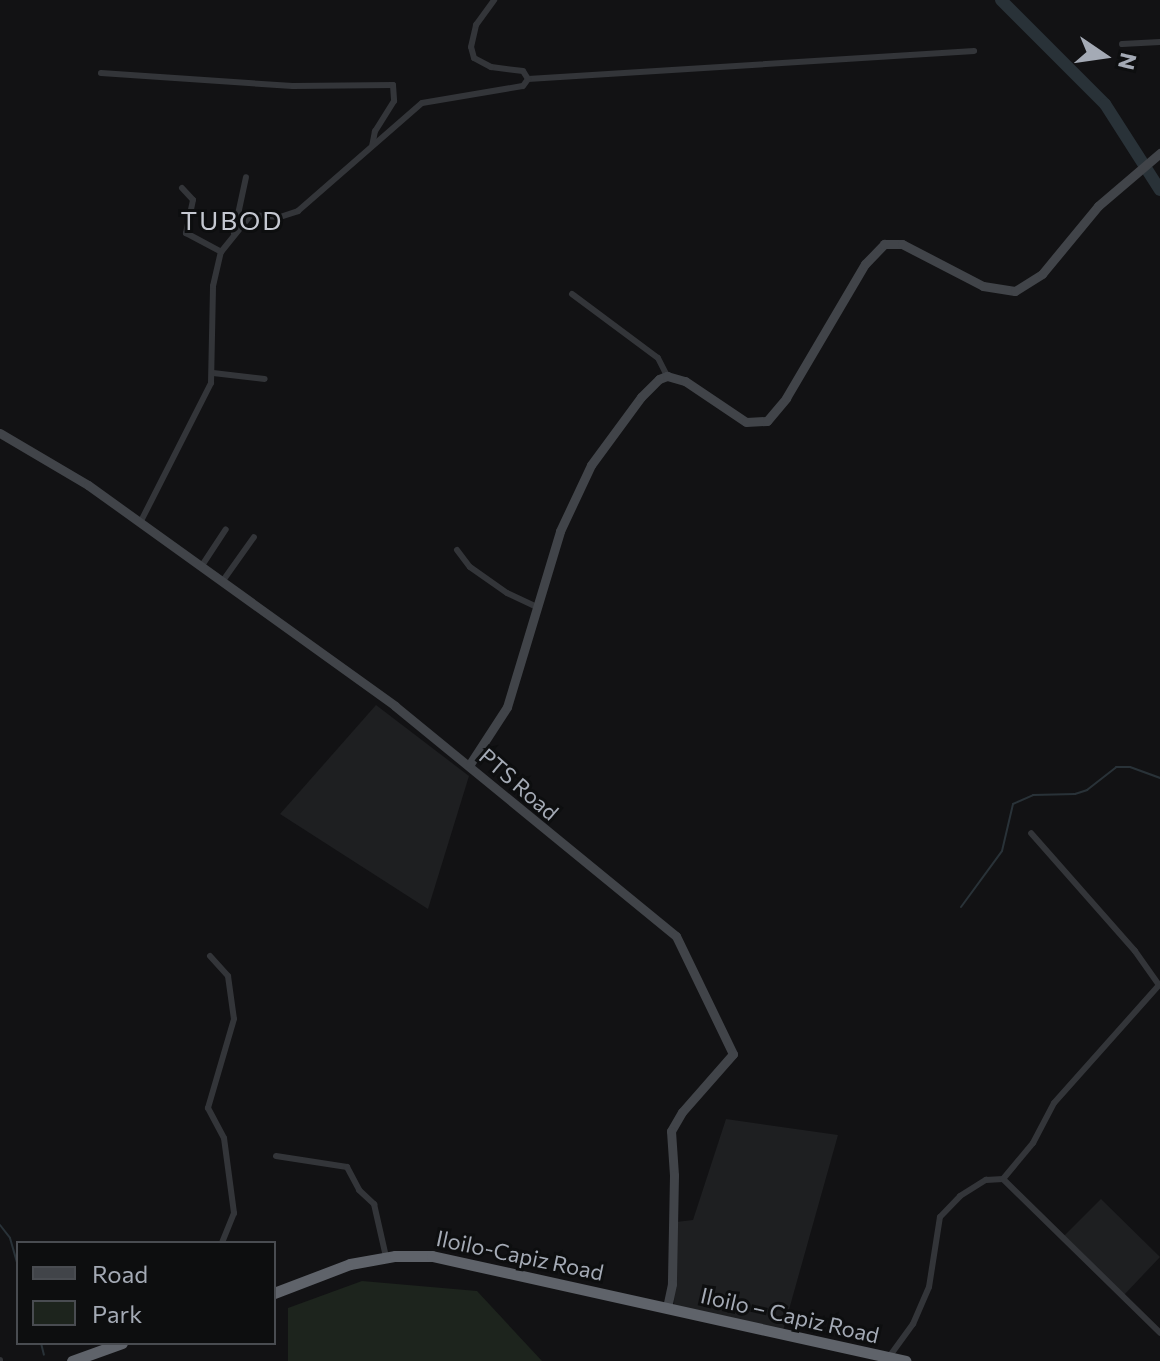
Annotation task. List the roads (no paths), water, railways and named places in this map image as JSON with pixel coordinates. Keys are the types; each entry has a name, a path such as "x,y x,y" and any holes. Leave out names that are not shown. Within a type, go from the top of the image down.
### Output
{"highway":[{"name":"Iloilo-Capiz Road","path":"276,1292 342,1266 386,1257 432,1256 667,1307"},
{"name":"Iloilo – Capiz Road","path":"667,1307 905,1361"},
{"path":"72,1361 116,1345"}],"main road":[{"path":"470,764 507,707 560,531 591,465 641,397 667,376 685,381 746,422 767,421 786,398 865,264 884,244 902,244 983,286 1015,291 1042,274 1098,206 1160,153"},
{"name":"PTS Road","path":"0,433 88,485 470,764 541,828 676,936 733,1054 682,1112 671,1131 672,1269 667,1307"}],"street":[{"path":"494,0 476,25 471,47 474,58 491,67 523,71 528,79"},
{"path":"1122,44 1160,42"},
{"path":"528,79 974,51"},
{"path":"101,73 293,86 393,85 394,101 375,131 372,146"},
{"path":"139,523 202,405 213,373 213,286 221,252 234,233 251,215 280,217 298,211 422,103 523,86 528,79"},
{"path":"234,233 246,177"},
{"path":"182,188 193,200 186,233 221,252"},
{"path":"572,294 658,358 667,376"},
{"path":"213,373 265,379"},
{"path":"201,567 226,529"},
{"path":"222,582 254,537"},
{"path":"457,550 470,567 507,593 537,607"},
{"path":"889,1357 913,1324 929,1287 940,1217 960,1196 986,1180 1003,1179 1033,1143 1054,1103 1159,984 1135,951 1031,833"},
{"path":"210,956 228,976 234,1019 208,1108 224,1138 234,1213 223,1241"},
{"path":"276,1156 347,1167 359,1190 374,1204 386,1257"},
{"path":"1003,1179 1160,1333"}],"waterway":[{"path":"1001,0 1105,104 1160,190"},
{"path":"961,907 1002,851 1013,804 1033,795 1075,794 1087,790 1116,767 1130,767 1160,778"},
{"path":"0,1225 10,1238 16,1259"},
{"path":"42,1345 44,1355"}],"district":[{"name":"TUBOD","path":"232,220"}]}
